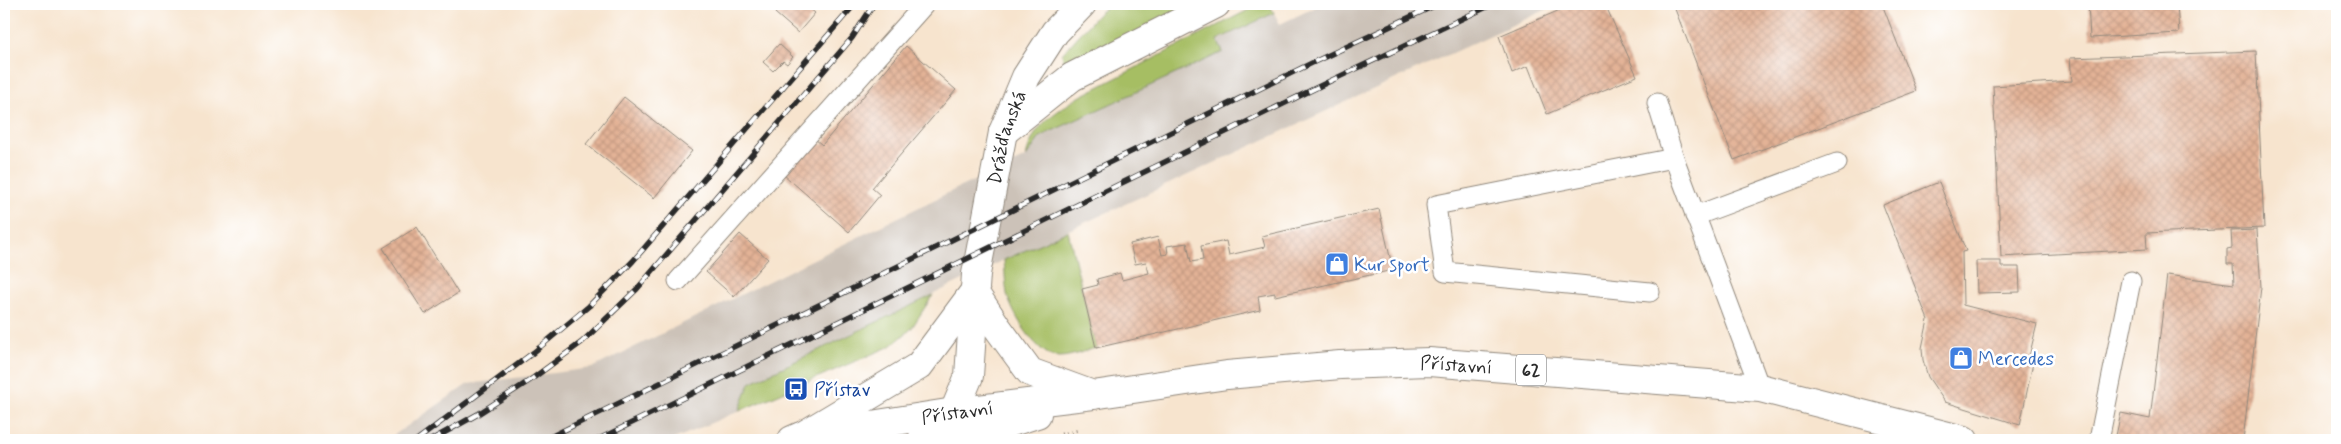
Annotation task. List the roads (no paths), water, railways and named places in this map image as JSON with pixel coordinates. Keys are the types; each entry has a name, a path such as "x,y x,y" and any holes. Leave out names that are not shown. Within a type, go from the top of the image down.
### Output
{"main road":[{"name":"Drážďanská","path":"954,412 969,376 974,292 1003,132 1026,77 1055,32 1082,4"},
{"path":"1003,132 1072,77 1216,4"},
{"path":"797,438 919,366 974,292 1030,372 1093,395"},
{"name":"Přístavní","path":"797,438 954,412 1093,395 1227,375 1340,365 1428,362 1760,388 1964,440"},
{"name":"Přístavní","path":"955,440 1093,395"},
{"path":"922,440 954,412"}],"lane":[{"path":"678,281 925,4"},
{"path":"1656,103 1695,216 1760,388"},
{"path":"1650,292 1445,272 1436,205 1674,158"},
{"path":"1695,216 1837,163"},
{"path":"2099,440 2131,281"}],"railway":[{"path":"417,440 534,352 589,306 633,261 855,4"},
{"path":"431,440 478,414 529,381 582,342 637,289 852,38 874,4"},
{"path":"544,440 1314,62 1438,4"},
{"path":"597,440 1326,83 1493,4"}],"place":[{"name":"Kur sport","path":"1337,264"},
{"name":"Mercedes","path":"1961,358"},
{"name":"Přístav","path":"796,389"}]}
